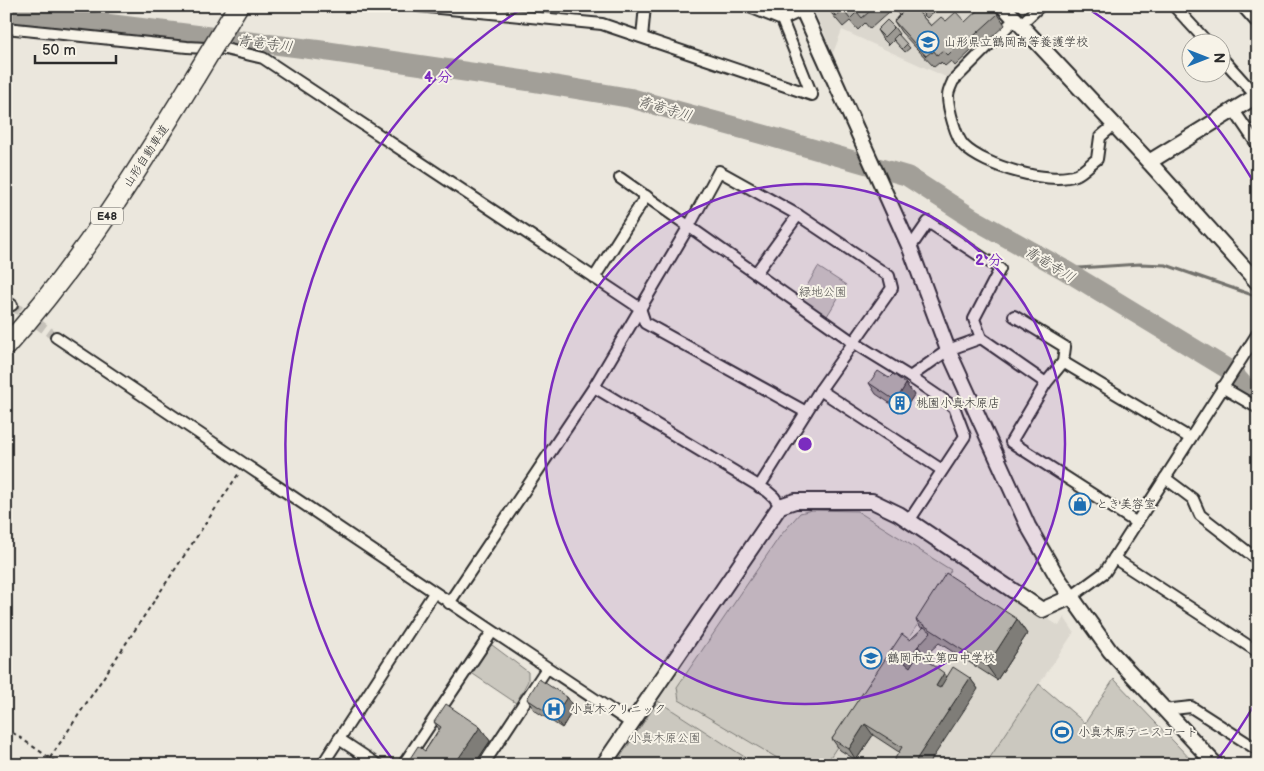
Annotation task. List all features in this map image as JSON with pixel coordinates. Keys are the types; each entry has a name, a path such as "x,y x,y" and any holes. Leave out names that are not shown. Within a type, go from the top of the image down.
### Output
{"highway":[{"name":"山形自動車道","path":"6,346 58,283 101,225 238,6"}],"street":[{"path":"418,6 602,24 812,95 782,20 747,6"},
{"path":"642,37 645,6"},
{"path":"1003,6 1258,283"},
{"path":"1040,6 1018,22 953,81 948,95 953,123 963,145 976,156 1022,173 1050,179 1076,175 1097,159 1100,137 1114,125"},
{"path":"1174,6 1198,32"},
{"path":"1242,6 1258,24"},
{"path":"782,20 802,8 910,248 948,350 1028,526 1058,578 1110,651 1216,765"},
{"path":"6,28 188,47 225,49 264,58 640,308 645,324 806,412"},
{"path":"1148,162 1257,95 1232,69"},
{"path":"1233,109 1258,146"},
{"path":"448,603 594,387 689,226 719,171 798,215 889,276 892,288 820,390 759,487"},
{"path":"620,178 853,342 910,377 954,408 965,436 908,521"},
{"path":"594,278 646,196"},
{"path":"756,273 798,215"},
{"path":"910,248 928,222 1000,269 974,319 981,338 1046,383"},
{"path":"1014,316 1065,347 1063,362 1046,383 1011,442 1137,523"},
{"path":"603,765 780,506 795,501 872,501 908,521 1042,610 1071,597 1105,572 1242,355 1258,334"},
{"path":"56,337 448,603 630,723"},
{"path":"910,377 948,350 981,338"},
{"path":"1063,362 1190,438"},
{"path":"594,387 759,487 774,497 780,506"},
{"path":"1222,387 1258,408"},
{"path":"820,390 942,470"},
{"path":"1166,478 1193,499 1200,515 1258,560"},
{"path":"1114,558 1258,652"},
{"path":"322,765 434,593"},
{"path":"403,765 492,632"},
{"path":"483,765 546,668"},
{"path":"1164,710 1191,707 1258,750"},
{"path":"339,739 378,765"}],"path":[{"path":"50,758 245,464"},
{"path":"6,728 60,765"}],"shaded area":[{"name":"山形県立鶴岡高等養護学校","path":"812,6 996,6 1010,22 948,78 842,30 833,53"},
{"name":"鶴岡市立第四中学校","path":"797,506 875,508 1059,626 1064,617 1074,632 985,765 757,765 658,701 775,519 788,509"}],"green space":[{"name":"緑地公園","path":"818,267 846,285 827,316 800,298"},
{"path":"812,510 857,511 951,570 922,618 825,765 789,765 679,700 677,687 780,536 800,513"},
{"path":"492,645 528,672 528,681 516,703 470,672 486,647"},
{"path":"1114,679 1196,765 985,765 1039,684 1085,723"},
{"name":"小真木原公園","path":"658,701 757,765 615,765"}],"building":[{"path":"827,6 876,6 862,18 857,12 850,19 843,10 836,16"},
{"path":"909,6 913,6 931,26 941,17 946,21 956,12 965,22 982,6 991,6 998,14 967,42 964,39 948,55 943,50 937,55 934,51 926,56 894,21"},
{"path":"887,20 894,27 884,37 877,30"},
{"path":"898,34 907,44 902,49 893,39"},
{"path":"878,371 889,378 893,374 906,384 896,401 869,383"},
{"path":"946,573 1017,619 987,666 916,620"},
{"path":"924,627 931,632 905,663 910,667 918,654 944,673 936,686 940,688 953,667 970,678 916,760 924,765 891,765 902,747 865,724 849,749 832,739 902,634 910,640"},
{"path":"539,679 567,697 554,717 527,699"},
{"path":"446,704 480,727 454,765 409,765 407,763 418,746 425,751 441,727 434,722"}],"waterway":[{"name":"青竜寺川","path":"6,11 318,50 630,98 907,176 972,218 1063,269 1231,371 1246,388 1258,394"},
{"path":"1063,269 1140,264 1166,265 1258,297"}],"tunnel":[{"path":"12,305 56,337"}],"place":[{"name":"山形県立鶴岡高等養護学校","path":"928,42"},
{"name":"桃園小真木原店","path":"900,403"},
{"name":"とき美容室","path":"1080,504"},
{"name":"鶴岡市立第四中学校","path":"871,658"},
{"name":"小真木クリニック","path":"554,709"},
{"name":"小真木原テニスコート","path":"1062,732"}]}
